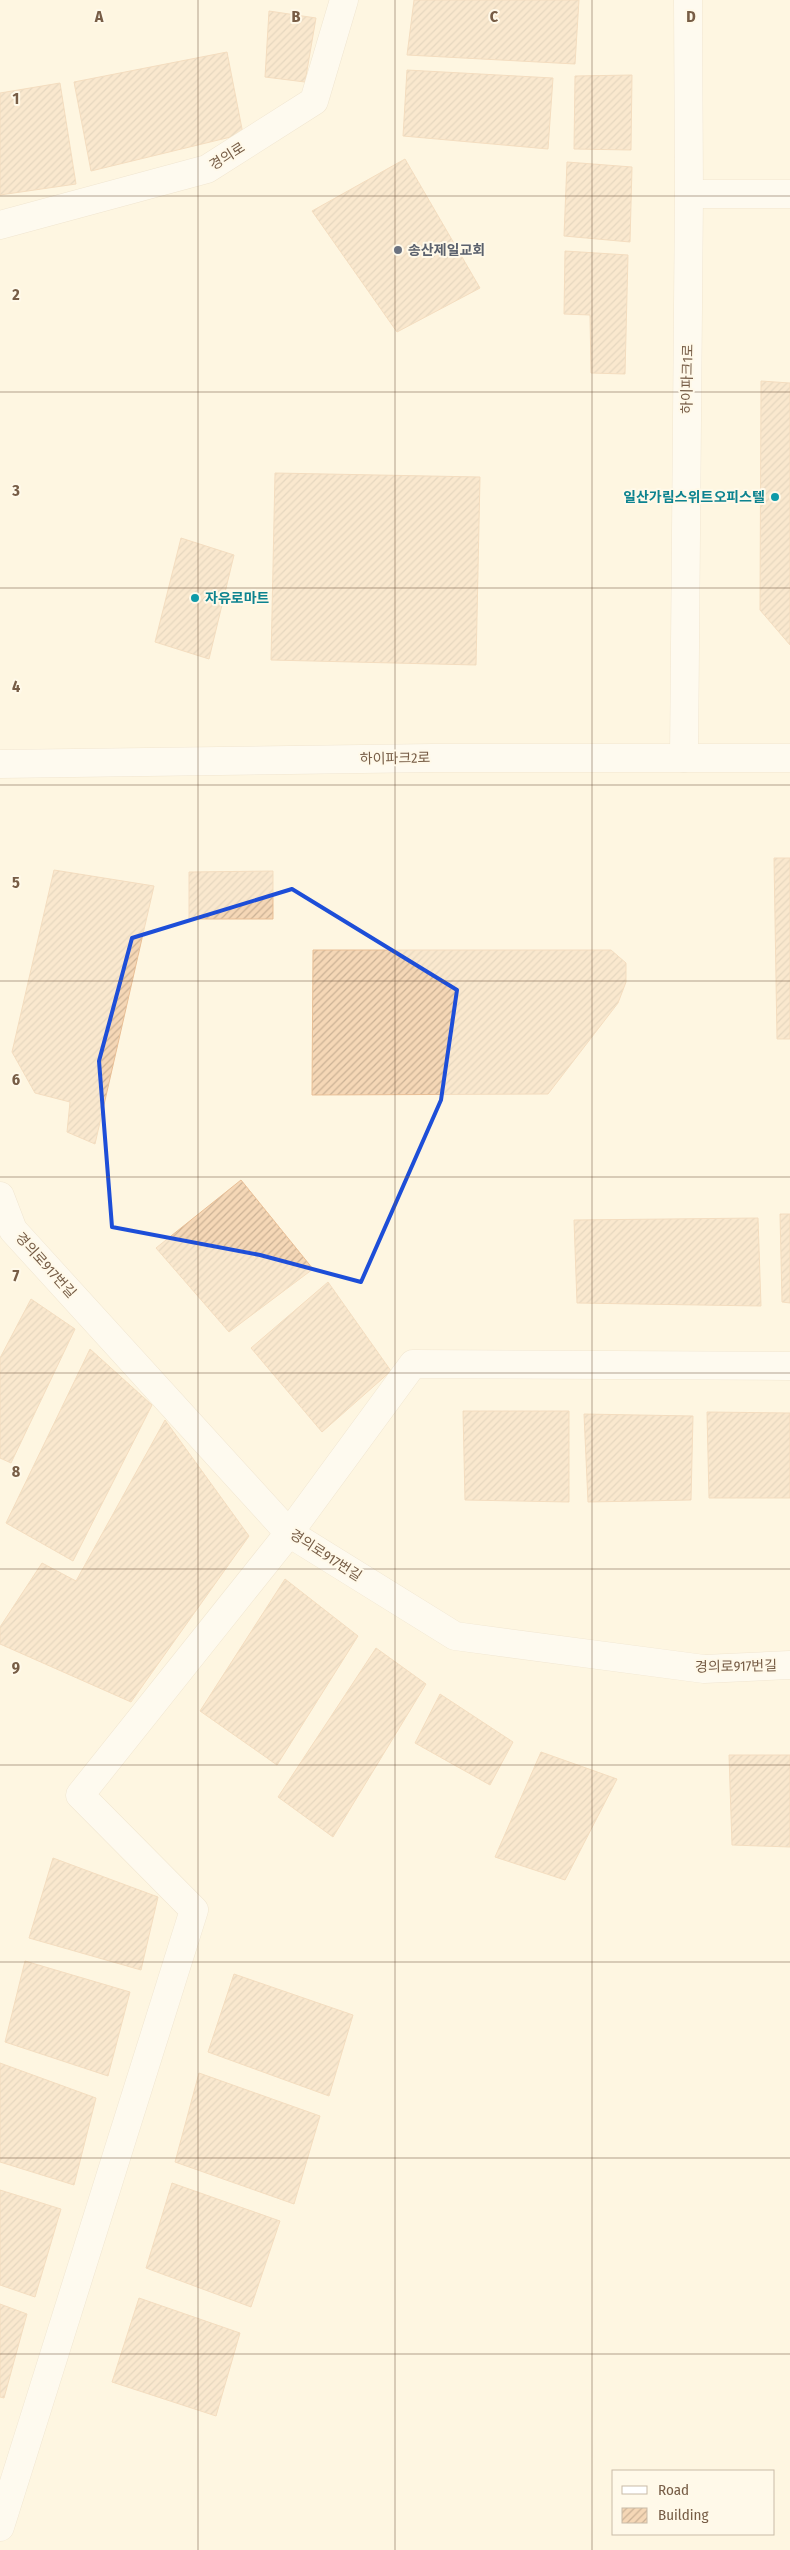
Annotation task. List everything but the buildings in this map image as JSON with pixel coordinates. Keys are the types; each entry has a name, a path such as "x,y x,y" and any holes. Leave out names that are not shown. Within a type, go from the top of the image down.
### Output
{"street":[{"name":"경의로","path":"0,224 207,169 314,101 344,0"},
{"name":"하이파크1로","path":"684,758 689,194 688,0"},
{"path":"689,194 790,194"},
{"name":"하이파크2로","path":"13,764 433,758 790,758"},
{"path":"0,782 13,764"},
{"name":"경의로917번길","path":"0,1196 13,1230 289,1533 455,1636 704,1669 790,1665"},
{"path":"0,2527 194,1910 80,1795 289,1533 413,1364 790,1366"}],"highlighted area":[{"path":"292,889 457,990 441,1100 361,1282 260,1255 112,1227 99,1061 132,938"}],"place":[{"name":"송산제일교회","path":"398,250"},
{"name":"일산가림스위트오피스텔","path":"775,497"},
{"name":"자유로마트","path":"195,598"}]}
